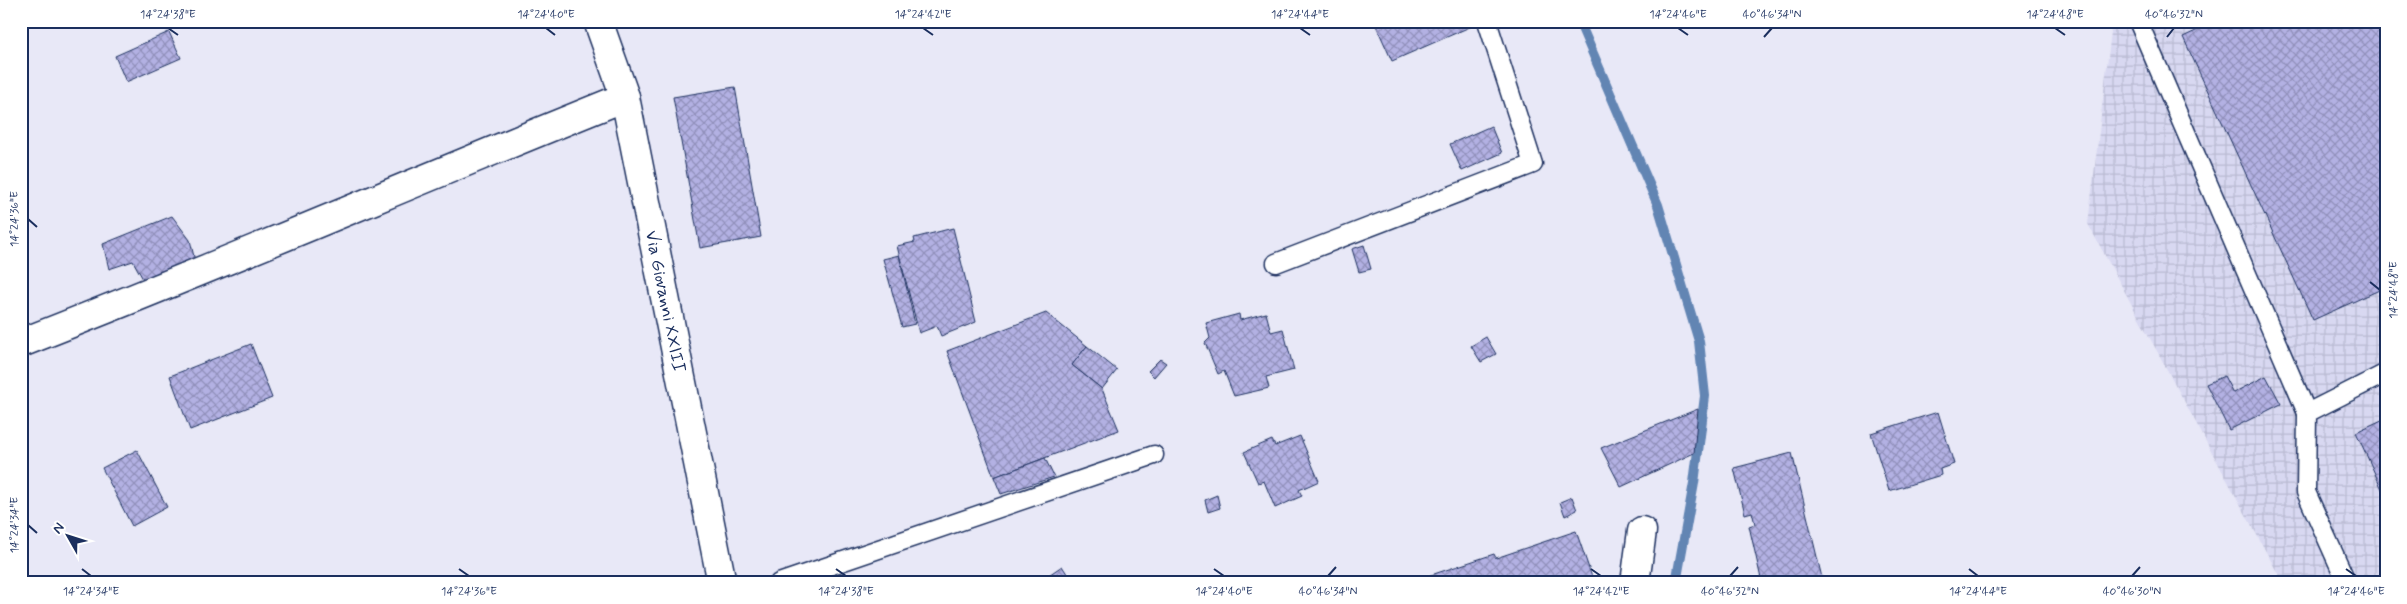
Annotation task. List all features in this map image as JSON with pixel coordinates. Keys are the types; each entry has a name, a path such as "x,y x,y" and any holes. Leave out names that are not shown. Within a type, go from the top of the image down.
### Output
{"street":[{"name":"Via Giovanni XXIII","path":"598,21 625,97 722,583"},
{"path":"21,343 164,288 443,170 625,97"},
{"path":"1635,583 1642,531"}],"lane":[{"path":"1276,263 1532,164 1487,21"},
{"path":"2138,21 2306,413 2306,492 2347,583"},
{"path":"2306,413 2386,373"},
{"path":"779,583 1154,455"}],"shaded area":[{"path":"2107,21 2386,21 2386,583 2283,583 2088,224 2111,32"}],"building":[{"path":"1374,21 1469,21 1472,26 1392,61"},
{"path":"2217,21 2386,21 2386,287 2313,320 2183,37"},
{"path":"169,32 181,58 126,82 115,56"},
{"path":"735,87 761,237 700,248 673,97"},
{"path":"1491,126 1502,153 1462,171 1450,144"},
{"path":"172,216 190,240 195,261 143,279 133,261 109,269 103,244"},
{"path":"953,228 976,322 941,336 937,326 919,333 897,246 915,242 914,238"},
{"path":"1364,245 1371,269 1359,272 1352,249"},
{"path":"899,255 915,324 902,327 883,259"},
{"path":"1046,313 1087,346 1072,365 1102,389 1119,430 994,477 947,351"},
{"path":"1266,313 1271,332 1283,329 1294,370 1266,377 1269,388 1234,396 1224,371 1218,374 1205,343 1210,338 1206,323 1239,314 1240,320"},
{"path":"1486,337 1496,354 1481,362 1471,346"},
{"path":"251,344 272,398 190,430 170,376"},
{"path":"1087,346 1117,370 1102,389 1072,365"},
{"path":"1160,359 1166,363 1154,377 1148,371"},
{"path":"2224,376 2233,393 2266,376 2281,404 2229,430 2206,384"},
{"path":"1698,409 1694,453 1621,487 1601,448"},
{"path":"1938,412 1954,464 1940,469 1941,475 1889,491 1871,433"},
{"path":"2386,418 2386,498 2356,432"},
{"path":"1300,436 1319,481 1299,490 1302,496 1275,508 1264,481 1258,483 1244,452 1272,440 1275,446"},
{"path":"137,450 167,507 132,526 102,468"},
{"path":"1792,453 1823,582 1762,583 1749,526 1755,524 1752,512 1745,514 1734,468"},
{"path":"1045,458 1054,477 1001,494 994,477"},
{"path":"1217,495 1220,508 1208,512 1205,500"},
{"path":"1572,497 1577,510 1565,516 1560,502"},
{"path":"1576,531 1594,583 1430,583 1428,576 1494,554 1496,558"},
{"path":"1062,566 1073,583 1037,583"}],"waterway":[{"path":"1579,21 1658,205 1699,341 1705,396 1694,483 1676,583"}]}
